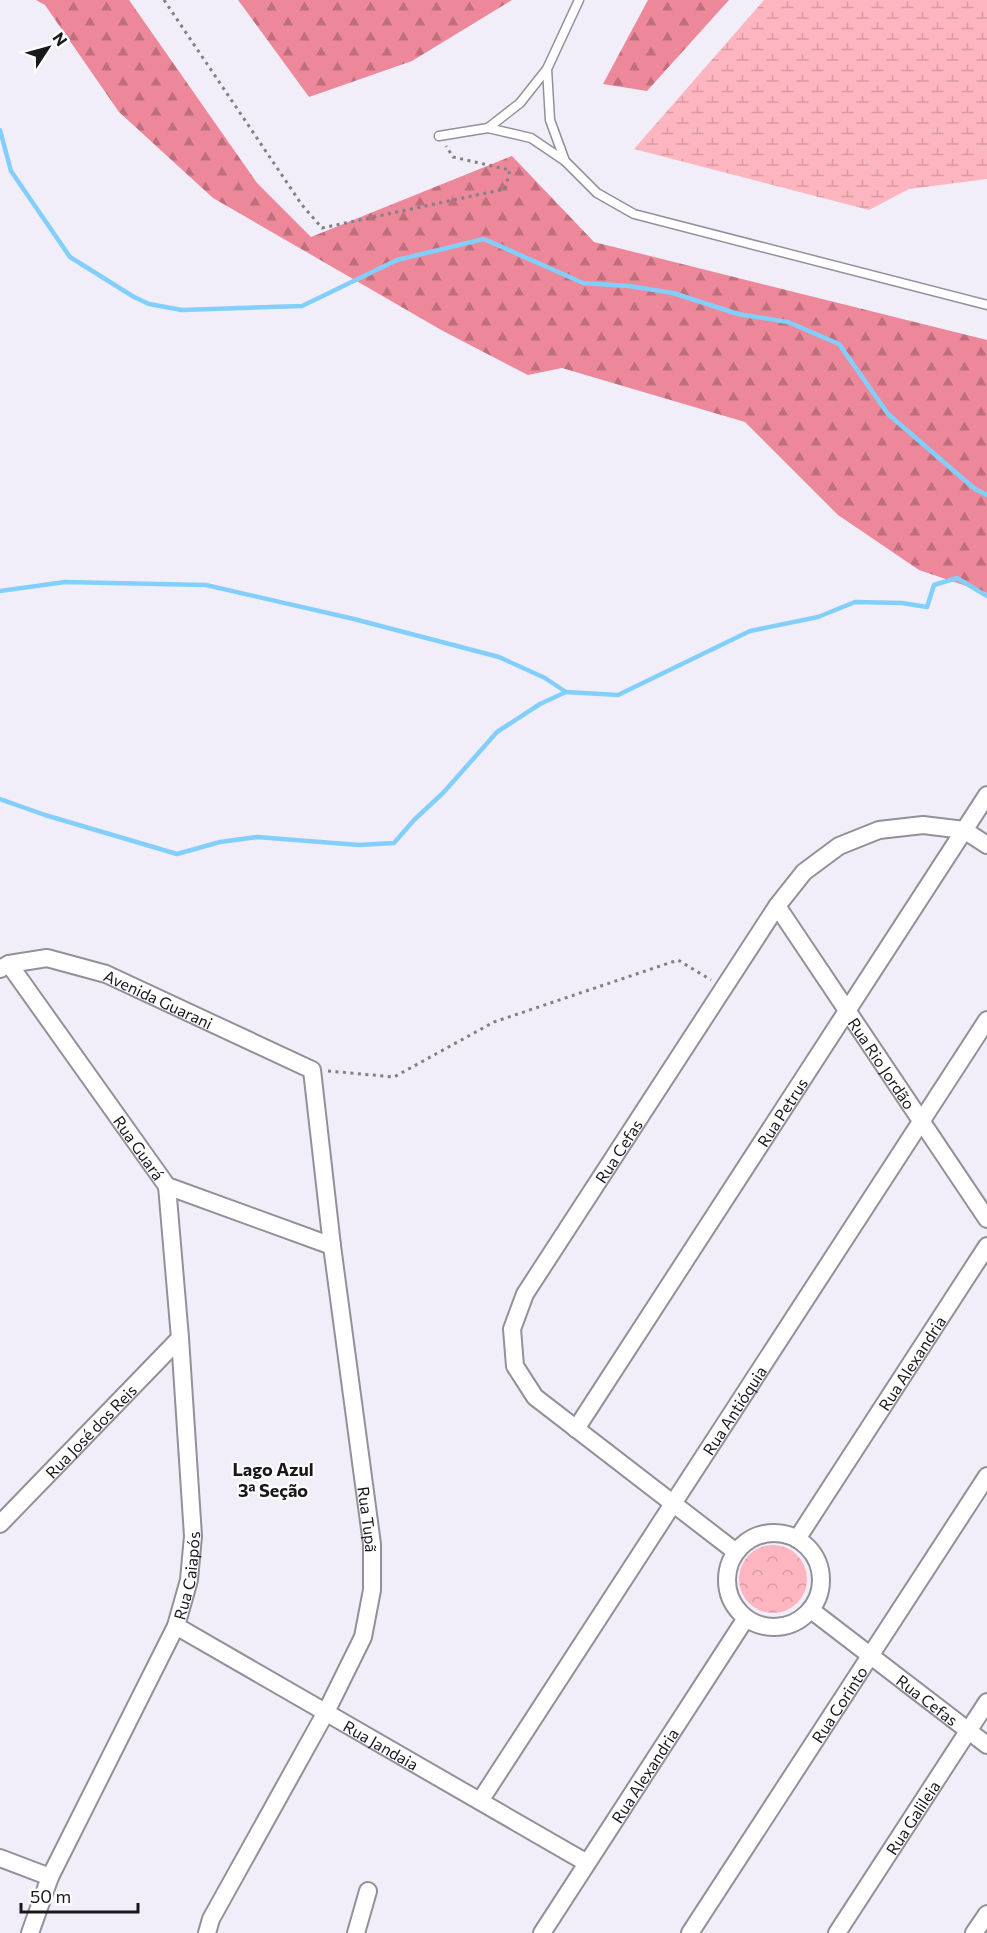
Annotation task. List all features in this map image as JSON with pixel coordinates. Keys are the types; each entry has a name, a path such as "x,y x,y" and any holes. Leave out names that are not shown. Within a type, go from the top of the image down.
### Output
{"street":[{"name":"Rua Petrus","path":"576,1429 987,795"},
{"name":"Rua Cefas","path":"736,1552 535,1397 515,1366 512,1329 525,1294 777,906 804,872 839,846 879,830 923,825 964,830 987,845"},
{"name":"Rua Rio Jordão","path":"777,906 987,1220"},
{"name":"Avenida Guarani","path":"5,967 47,958 106,974 312,1070"},
{"name":"Rua Guará","path":"5,967 167,1186 332,1246"},
{"name":"Rua Antióquia","path":"480,1801 987,1020"},
{"name":"Rua Tupã","path":"207,1933 211,1919 326,1712 363,1637 372,1590 372,1544 332,1246 312,1070"},
{"name":"Rua Caiapós","path":"30,1933 50,1877 176,1626 189,1580 193,1536 167,1186"},
{"name":"Rua Alexandria","path":"797,1539 987,1246"},
{"name":"Rua José dos Reis","path":"0,1524 180,1338"},
{"name":"Rua Corinto","path":"690,1933 987,1476"},
{"path":"778,1533 797,1539 810,1550 818,1563 821,1580 819,1596 811,1610 801,1620 787,1626 773,1628 759,1625 746,1618 735,1608 727,1587 729,1565 736,1552 745,1542 757,1535 778,1533"},
{"name":"Rua Cefas","path":"811,1610 987,1745"},
{"name":"Rua Alexandria","path":"542,1933 746,1618"},
{"name":"Rua Jandaia","path":"176,1626 587,1863"},
{"name":"Rua Galileia","path":"837,1933 987,1702"},
{"path":"0,1858 50,1877"},
{"path":"356,1933 369,1891"},
{"path":"974,1933 987,1914"}],"lane":[{"path":"488,128 520,103 547,69 579,0"},
{"path":"547,69 550,120 565,161"},
{"path":"439,136 488,128 531,138 565,161 597,193 634,214 987,305"}],"path":[{"path":"164,0 302,205 322,228 505,189 510,170 453,157 439,136"},
{"path":"312,1070 394,1077 494,1022 678,960 723,988"}],"green space":[{"path":"36,0 129,0 257,183 311,237 512,156 594,242 987,340 987,593 919,570 838,515 745,422 562,368 528,375 443,331 213,198 119,112 45,5"},
{"path":"238,0 512,0 412,61 309,97"},
{"path":"648,0 729,0 647,91 603,84"},
{"path":"764,0 987,0 987,179 909,189 869,210 634,149"},
{"path":"773,1545 786,1548 797,1555 804,1566 807,1579 804,1592 797,1603 786,1610 773,1613 760,1610 749,1603 742,1592 739,1579 742,1566 749,1555 760,1548"}],"waterway":[{"path":"0,130 11,171 70,257 149,304 182,310 302,306 397,260 484,239 583,283 629,286 673,293 738,314 788,322 839,344 888,414 975,489 987,495"},
{"path":"0,799 45,815 177,854 220,842 257,837 359,845 394,843 414,820 443,793 497,732 540,704 566,692 618,695 750,631 818,617 855,602 902,603 927,607 934,585 957,578 987,596"},
{"path":"0,591 65,582 206,585 354,619 499,657 545,678 566,692"}],"district":[{"name":"Lago Azul 3ª Seção","path":"273,1479"}]}
